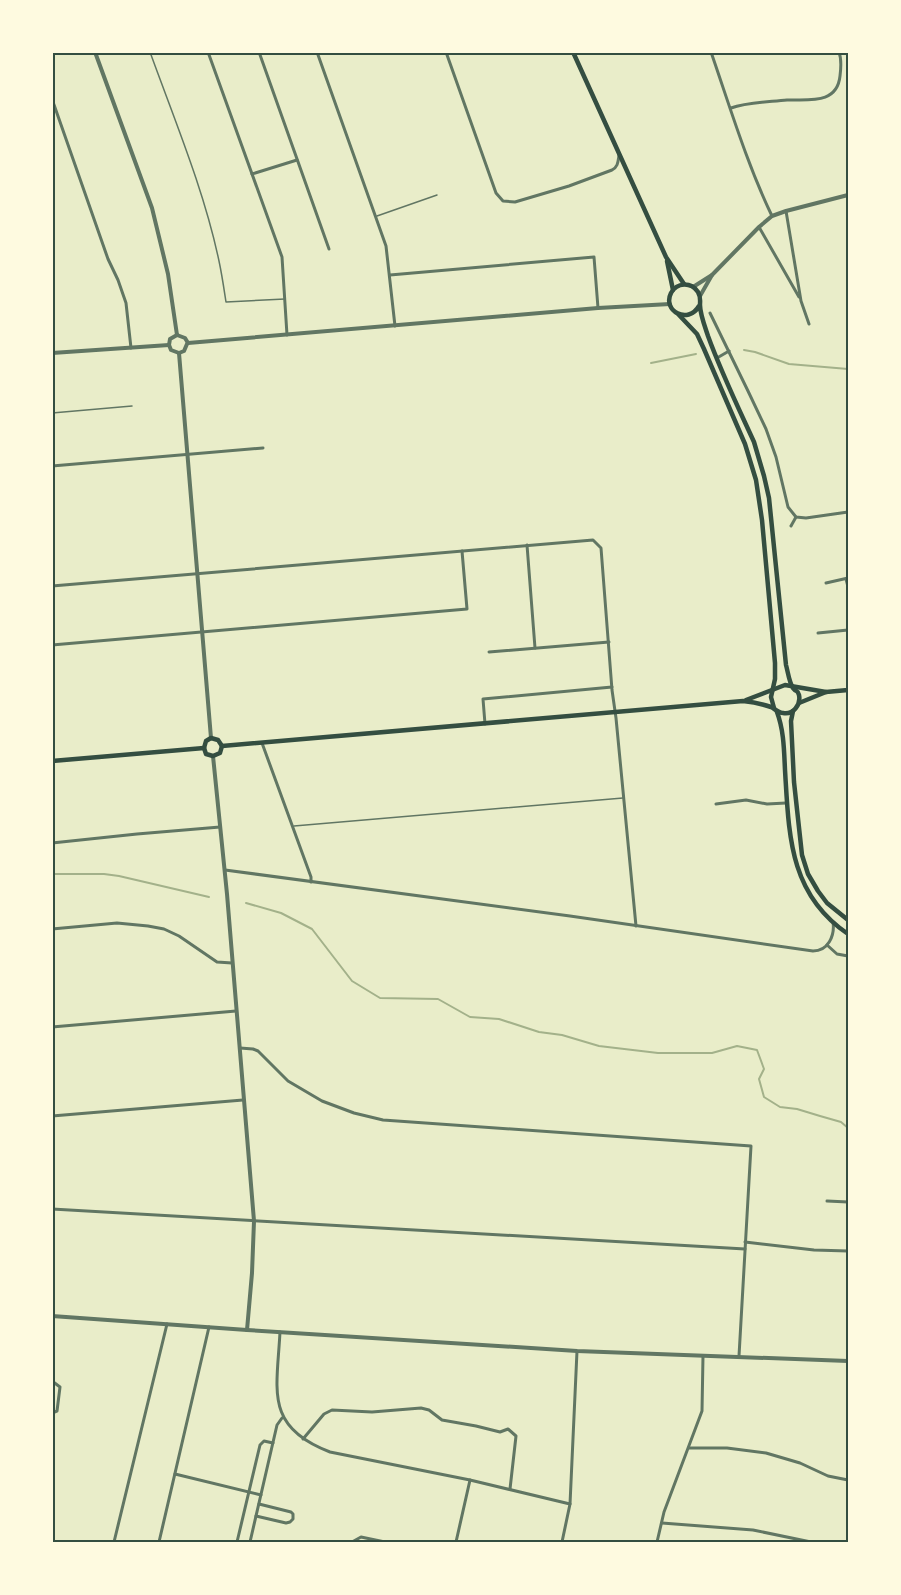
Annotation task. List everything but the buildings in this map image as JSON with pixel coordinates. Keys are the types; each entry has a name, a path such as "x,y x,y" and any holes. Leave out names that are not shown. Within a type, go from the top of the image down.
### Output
{"main road":[{"path":"573,52 666,257 684,285"},
{"path":"666,257 673,290"},
{"path":"799,703 798,694 793,687 786,665 770,509 764,476 754,442 708,335 699,306 698,291 693,287 678,286 673,290 669,299 670,304 674,312 697,334 745,444 756,480 762,520 775,663 776,680 771,701 783,733 792,845 798,870 812,898 832,922 849,934"},
{"path":"678,314 688,315 697,310 699,306"},
{"path":"222,746 744,701 785,685 826,692 849,690"},
{"path":"826,692 799,703 793,711 791,721 794,782 802,855 808,874 826,903 849,920"},
{"path":"744,701 785,714 793,711"},
{"path":"211,738 218,740 222,746 220,753 213,756 208,755 204,748 205,743 211,738"},
{"path":"52,761 204,748"}],"street":[{"path":"95,52 152,208 168,274 177,335"},
{"path":"208,52 282,258 287,335"},
{"path":"259,52 329,249"},
{"path":"317,52 386,246 395,326"},
{"path":"446,52 500,199 515,202 569,186 616,167 619,154"},
{"path":"711,52 772,216"},
{"path":"730,108 787,100 823,98 831,94 839,83 841,63 839,52"},
{"path":"52,99 108,259 126,303 131,348"},
{"path":"252,174 297,160"},
{"path":"693,287 712,274 772,216 849,195"},
{"path":"786,211 801,301 809,324"},
{"path":"759,227 801,301"},
{"path":"390,275 594,257 598,308"},
{"path":"700,296 712,274"},
{"path":"188,344 598,308 670,304"},
{"path":"710,313 766,429 776,457 788,507 796,517 806,518 849,512"},
{"path":"177,335 185,338 188,344"},
{"path":"177,335 170,339 169,345 171,350 179,353"},
{"path":"179,353 186,349 188,344"},
{"path":"52,353 169,345"},
{"path":"717,358 729,351"},
{"path":"179,353 211,738"},
{"path":"52,466 263,448"},
{"path":"791,526 796,517"},
{"path":"52,586 592,540 601,548 612,687 636,926"},
{"path":"527,545 535,648"},
{"path":"52,645 467,609 462,551"},
{"path":"826,584 847,578 849,587"},
{"path":"818,633 849,630"},
{"path":"489,652 609,642"},
{"path":"485,724 483,699 612,687"},
{"path":"262,743 311,882"},
{"path":"213,756 225,870 254,1221 247,1330"},
{"path":"716,804 746,800 767,804 788,803"},
{"path":"52,843 220,827"},
{"path":"225,870 813,951 821,950 827,945 834,928 832,922"},
{"path":"52,928 117,923 164,929 179,936 217,962 232,963"},
{"path":"827,945 837,954 849,956"},
{"path":"52,1027 237,1011"},
{"path":"240,1048 253,1048 258,1051 288,1081 322,1101 354,1113 383,1120 751,1146 739,1356"},
{"path":"52,1116 243,1100"},
{"path":"828,1201 849,1202"},
{"path":"52,1209 745,1249"},
{"path":"745,1242 814,1250 849,1251"},
{"path":"52,1316 577,1351 849,1361"},
{"path":"114,1542 167,1324"},
{"path":"159,1542 209,1327"},
{"path":"280,1332 277,1396 282,1418 303,1439 315,1447 570,1504"},
{"path":"562,1542 570,1504 577,1351"},
{"path":"657,1542 664,1512 702,1411 704,1356"},
{"path":"52,1382 60,1387 57,1411 52,1413"},
{"path":"303,1439 324,1414 332,1410 372,1412 421,1408 429,1410 442,1420 500,1432 508,1430 516,1436 510,1489"},
{"path":"250,1542 277,1425 282,1418"},
{"path":"237,1542 260,1444 264,1441 273,1443"},
{"path":"689,1448 727,1448 766,1453 800,1463 828,1476 849,1480"},
{"path":"175,1474 261,1495"},
{"path":"457,1542 470,1480"},
{"path":"256,1516 286,1523 293,1519 291,1512 259,1504"},
{"path":"661,1522 753,1530 811,1542"},
{"path":"352,1542 361,1537 384,1542"}],"lane":[{"path":"150,52 208,217 226,302 285,299"},
{"path":"376,216 437,195"},
{"path":"52,413 132,406"},
{"path":"293,826 624,798"}],"waterway":[{"path":"744,350 789,364 848,369"},
{"path":"651,363 696,354"},
{"path":"52,874 119,876 209,897"},
{"path":"246,903 281,913 312,929 352,981 380,998 438,999 470,1017 499,1019 539,1032 562,1035 599,1046 658,1053 712,1053 737,1046 757,1050 764,1069 759,1079 764,1097 780,1107 797,1109 841,1122 848,1128"}]}
